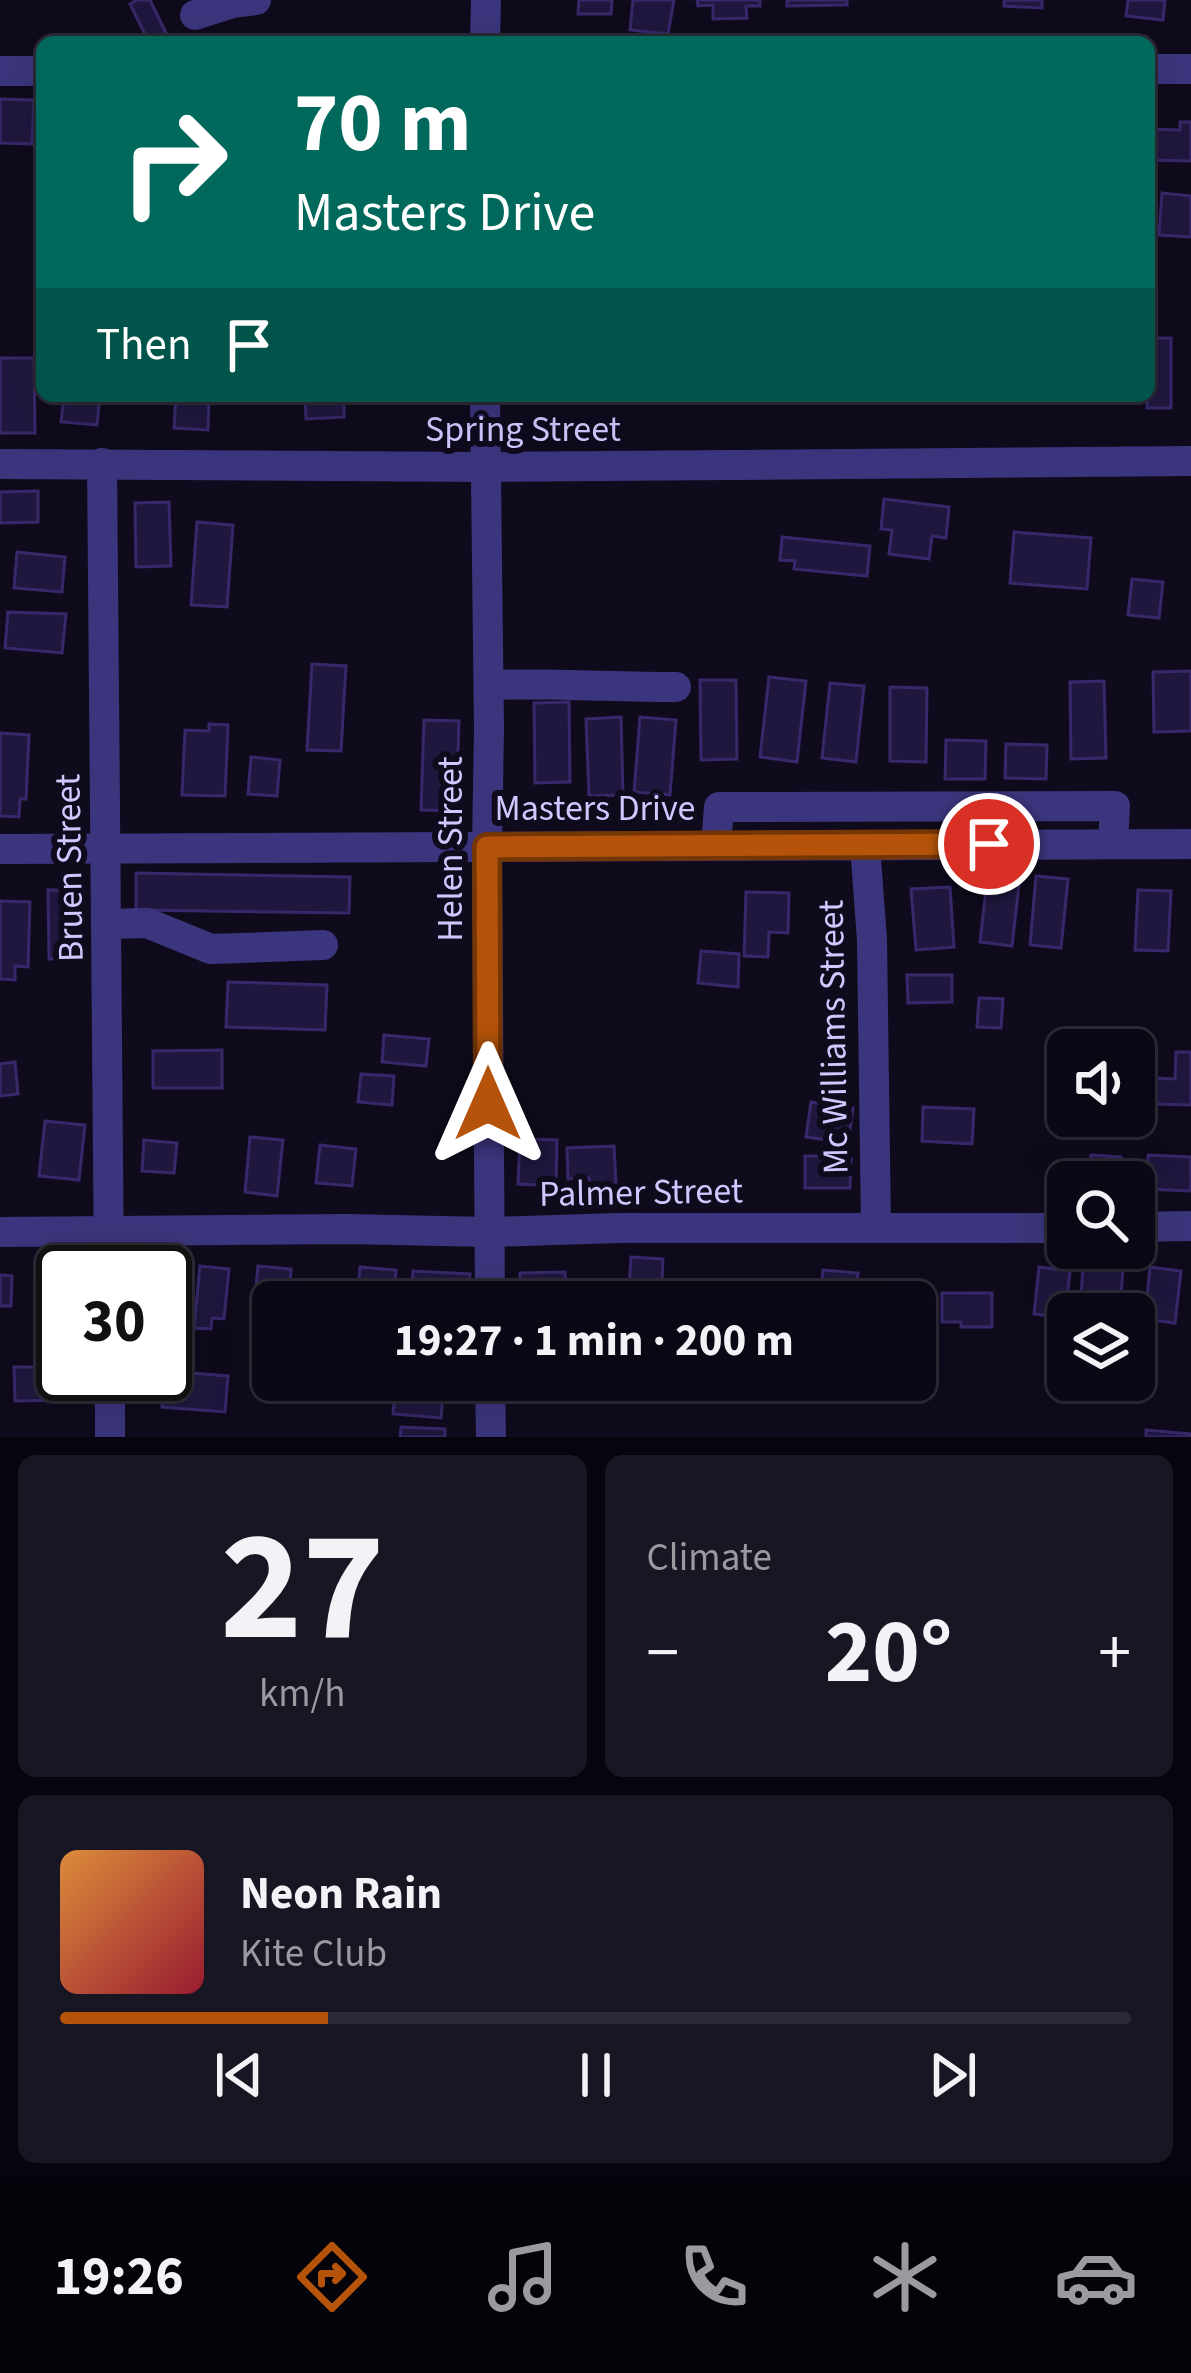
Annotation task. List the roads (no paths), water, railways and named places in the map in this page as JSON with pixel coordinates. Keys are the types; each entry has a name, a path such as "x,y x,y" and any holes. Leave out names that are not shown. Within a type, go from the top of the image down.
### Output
{"street":[{"path":"196,19 233,3 256,0"},
{"path":"485,36 486,0"},
{"path":"1155,69 1191,69"},
{"path":"0,71 36,70"},
{"name":"Helen Street","path":"485,402 490,1281"},
{"name":"Spring Street","path":"0,464 485,467 1191,461"},
{"name":"Bruen Street","path":"102,463 109,1245"},
{"path":"489,685 676,687"},
{"path":"716,845 719,807 1115,806 1113,844"},
{"name":"Masters Drive","path":"0,849 1191,844"},
{"name":"Mc Williams Street","path":"865,845 872,940 876,1228"},
{"path":"107,924 147,923 211,949 323,945"},
{"path":"1155,1226 1191,1226"},
{"name":"Palmer Street","path":"0,1232 1047,1228"},
{"path":"110,1401 110,1437"},
{"path":"490,1401 491,1437"}]}
